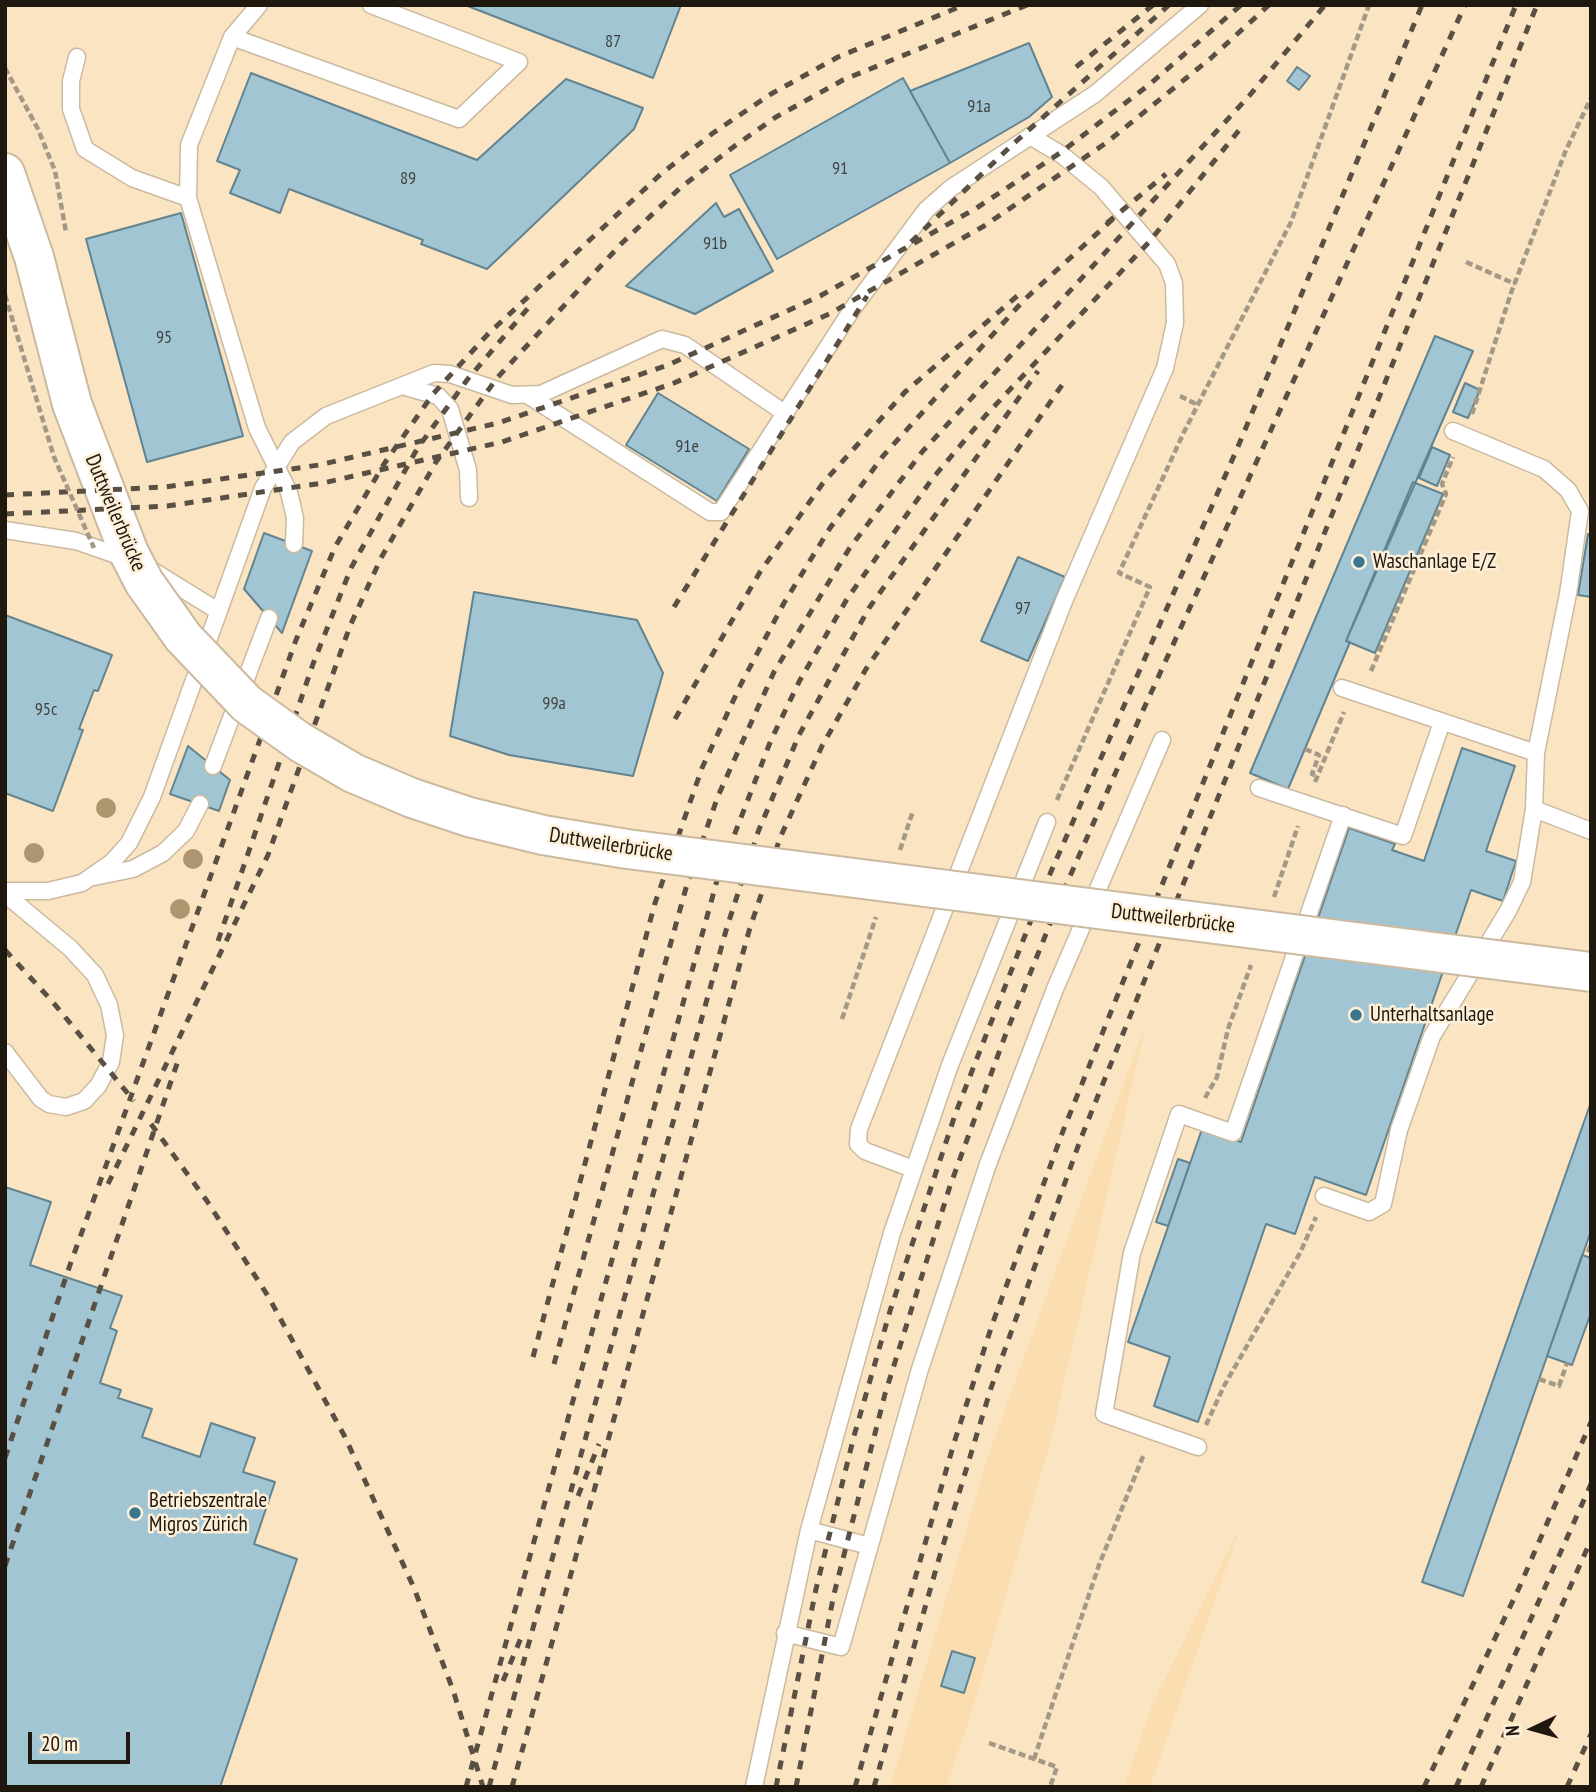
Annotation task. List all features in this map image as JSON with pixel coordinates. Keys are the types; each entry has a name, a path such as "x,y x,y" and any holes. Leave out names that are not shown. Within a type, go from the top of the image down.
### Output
{"street":[{"name":"Duttweilerbrücke","path":"5,173 34,257 72,404 96,474 144,582 183,637 227,685 300,742 353,773 412,798 469,817 543,835 627,849 1591,972"},
{"path":"5,199 34,257"}],"lane":[{"path":"259,5 232,37 189,145 188,198 257,428 293,506 294,544"},
{"path":"232,37 459,119 519,62 371,5"},
{"path":"529,396 714,513 727,507 853,309 926,210 951,188 1095,94 1200,5"},
{"path":"78,57 71,81 71,108 86,149 132,178 188,198"},
{"path":"913,1169 865,1151 859,1144 859,1129 1064,601 1166,368 1175,323 1174,283 1167,264 1101,187 1062,155 1030,136"},
{"path":"92,878 122,852 142,820 256,507 275,466 292,442 319,420 428,374 444,373 512,395 529,396 555,389 655,341 670,339 685,345 786,414"},
{"path":"402,386 438,396 450,409 468,470 469,498"},
{"path":"1324,1196 1369,1212 1383,1204 1399,1130 1432,1036 1508,911 1522,882 1534,808 1536,753 1568,594 1580,511 1568,490 1544,469 1458,433"},
{"path":"5,530 76,541 142,564 218,611"},
{"path":"213,766 269,618"},
{"path":"1352,692 1536,753"},
{"path":"1259,788 1402,836 1442,722"},
{"path":"785,1633 841,1647 924,1357 988,1164 1055,989 1163,740"},
{"path":"5,892 60,890 92,878 133,870 163,853 186,831 200,804"},
{"path":"1534,808 1591,831"},
{"path":"1198,1447 1104,1414 1132,1253 1180,1114 1233,1133 1343,815"},
{"path":"754,1787 809,1530 857,1350 913,1169 984,976 1047,822"},
{"path":"5,892 70,948 95,975 108,1005 115,1035 111,1062 98,1087 84,1101 66,1107 49,1104 41,1099 5,1052"},
{"path":"809,1530 869,1546"}],"path":[{"path":"1047,822 1150,587 1119,573 1184,432 1291,222 1369,5"},
{"path":"5,68 38,129 55,171 66,236"},
{"path":"1306,804 1352,692 1446,494 1442,484 1458,433 1482,388 1515,284 1566,150 1591,98"},
{"path":"1466,262 1515,284"},
{"path":"5,295 54,457 95,549"},
{"path":"1305,749 1319,755 1312,774 1317,776"},
{"path":"842,1019 877,914"},
{"path":"1198,1447 1212,1409 1300,1253 1324,1196"},
{"path":"1588,1252 1591,1244"},
{"path":"1539,1379 1559,1386 1567,1363"},
{"path":"1034,1759 1099,1565 1153,1431"},
{"path":"989,1744 1057,1767 1050,1787"}],"shaded area":[{"path":"5,5 1591,5 1591,1787 5,1787"},
{"path":"1147,1020 1050,1444 971,1714 946,1787 890,1787 989,1453"},
{"path":"1241,1525 1150,1787 1124,1787 1151,1708"}],"building":[{"path":"465,5 681,5 653,78"},
{"path":"1029,43 1052,97 1029,117 950,163 910,91"},
{"path":"1297,67 1310,76 1299,90 1287,81"},
{"path":"251,73 477,160 566,79 643,108 634,129 487,269 421,244 423,240 289,189 280,213 230,193 240,170 217,161"},
{"path":"903,78 950,163 777,259 730,175"},
{"path":"716,203 724,217 739,209 773,271 695,314 626,286"},
{"path":"181,213 243,436 147,462 86,239"},
{"name":"Waschanlage E/Z","path":"1435,336 1473,351 1346,641 1350,642 1288,789 1250,773"},
{"path":"1465,383 1480,390 1468,418 1453,412"},
{"path":"658,393 749,449 717,501 626,445"},
{"path":"1432,447 1450,455 1437,486 1419,478"},
{"name":"Waschanlage E/Z","path":"1413,482 1443,494 1375,653 1346,641"},
{"path":"264,533 312,551 282,633 244,589"},
{"path":"1588,534 1591,535 1591,597 1578,595"},
{"path":"1018,557 1065,577 1028,661 981,641"},
{"path":"474,592 637,620 663,673 633,776 509,755 450,736"},
{"path":"5,615 112,655 98,691 94,690 79,729 83,730 53,811 5,793"},
{"path":"188,746 230,780 219,811 170,794"},
{"name":"Unterhaltsanlage","path":"1462,748 1515,766 1486,851 1516,861 1503,901 1471,890 1366,1195 1315,1177 1295,1234 1266,1224 1198,1422 1154,1406 1170,1357 1128,1342 1202,1129 1241,1142 1349,828 1395,844 1392,850 1424,861"},
{"path":"1591,1102 1591,1231 1463,1596 1422,1582"},
{"path":"1178,1159 1190,1163 1168,1226 1156,1222"},
{"name":"Betriebszentrale Migros Zürich","path":"5,1187 51,1202 30,1265 122,1296 110,1328 117,1331 100,1383 121,1390 118,1398 152,1409 142,1437 200,1457 211,1423 255,1438 243,1472 275,1482 254,1544 297,1559 220,1787 5,1787"},
{"path":"1582,1255 1591,1258 1591,1313 1572,1365 1547,1356"},
{"path":"952,1651 975,1658 964,1693 941,1686"}],"railway":[{"path":"5,1458 70,1265 296,640 335,547 384,464 433,394 489,333 661,174 713,133 771,94 838,57 964,5"},
{"path":"108,1184 268,855 350,626 381,558 436,462 497,378 622,243 680,188 736,145 776,117 843,80 1027,5"},
{"path":"1076,67 1153,5"},
{"path":"911,242 1013,144 1169,5"},
{"path":"5,495 165,487 319,465 498,423 668,365 820,296 975,209 1060,153 1150,84 1241,5"},
{"path":"5,514 167,506 323,483 502,442 674,383 829,314 984,226 1106,143 1211,58 1269,5"},
{"path":"554,1364 686,888 718,796 774,672 849,549 922,452 1249,96 1325,5"},
{"path":"776,1787 816,1589 854,1436 890,1311 956,1112 1042,892 1237,449 1422,5"},
{"path":"796,1787 834,1594 885,1394 950,1186 1005,1036 1060,899 1140,717 1465,5"},
{"path":"855,1787 954,1443 992,1325 1063,1131 1516,5"},
{"path":"874,1787 991,1388 1081,1138 1537,5"},
{"path":"466,1787 718,877 771,740 800,680 847,599 932,479 986,415 1149,242 1240,129"},
{"path":"1107,223 1166,174"},
{"path":"533,1357 655,903 702,768 741,684 784,603 830,528 883,456 1024,300 1114,218"},
{"path":"675,719 760,572 823,483 905,392 1023,291"},
{"path":"674,607 867,296"},
{"path":"218,941 313,664 351,568 417,449 467,380 529,307"},
{"path":"489,1787 727,927 758,832 799,735 869,608 1038,371"},
{"path":"512,1787 749,931 780,838 822,746 866,669 1062,385"},
{"path":"5,950 52,1001 134,1101"},
{"path":"5,1566 179,1058"},
{"path":"151,1124 207,1201 268,1296 345,1437 414,1588 453,1690 483,1787"},
{"path":"1424,1787 1519,1588 1591,1422"},
{"path":"578,1496 599,1444"},
{"path":"1456,1787 1591,1484"},
{"path":"1481,1787 1591,1540"},
{"path":"503,1681 523,1633"},
{"path":"1567,1787 1591,1734"}],"place":[{"name":"Waschanlage E/Z","path":"1359,562"},
{"name":"Unterhaltsanlage","path":"1356,1015"},
{"name":"Betriebszentrale Migros Zürich","path":"135,1513"}]}
